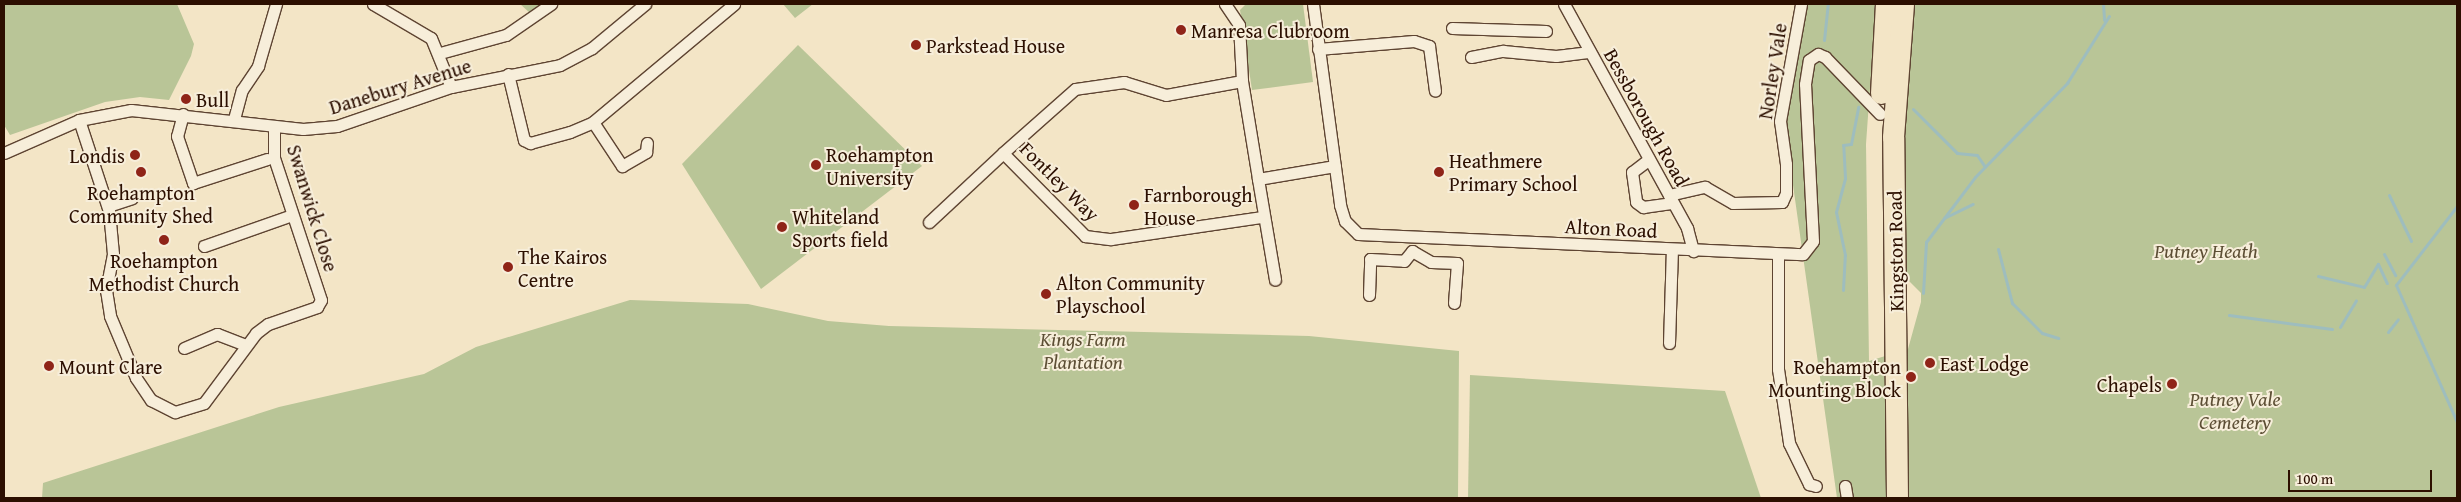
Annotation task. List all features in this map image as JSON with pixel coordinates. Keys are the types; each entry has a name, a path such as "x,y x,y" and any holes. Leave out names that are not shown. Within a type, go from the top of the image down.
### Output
{"highway":[{"name":"Kingston Road","path":"1886,4 1880,114 1886,498"},
{"name":"Kingston Road","path":"1898,498 1893,137 1903,4"}],"street":[{"path":"234,119 242,90 264,48 276,4"},
{"path":"373,4 427,33 440,53 451,87"},
{"path":"440,53 506,35 551,4"},
{"name":"Danebury Avenue","path":"4,153 79,120 144,109 234,119 274,126 337,126 451,87 508,74 542,70 579,57 644,4"},
{"path":"508,74 526,142 593,122 734,4"},
{"path":"1225,4 1239,25 1242,80 1258,179 1262,217 1275,280"},
{"name":"Alton Road","path":"1312,4 1340,205 1350,228 1358,234 1693,251 1804,254 1813,241 1806,84 1810,60 1818,54 1825,57 1880,114"},
{"name":"Bessborough Road","path":"1564,4 1687,228 1693,251"},
{"name":"Norley Vale","path":"1671,199 1705,187 1733,203 1782,202 1786,194 1786,164 1780,121 1801,4"},
{"path":"1452,28 1546,31"},
{"path":"1500,29 1503,52"},
{"path":"1318,49 1414,41 1429,46 1434,91"},
{"path":"1471,57 1503,52 1556,56 1590,52"},
{"name":"Fontley Way","path":"1242,80 1166,95 1124,82 1076,89 1003,152 1085,236 1111,239 1262,217"},
{"path":"183,114 177,136 193,183 267,159"},
{"path":"79,120 108,206 113,254 106,290 110,316 136,378 152,400 175,412 196,409 246,346 217,334 184,348"},
{"path":"593,122 622,166 646,152 646,144"},
{"name":"Swanwick Close","path":"246,346 268,324 317,307 321,300 274,158 274,126"},
{"path":"929,222 1003,152"},
{"path":"1648,160 1632,172 1636,202 1643,207 1671,199"},
{"path":"1258,179 1335,166"},
{"path":"108,206 132,198"},
{"path":"204,246 292,215"},
{"path":"1369,295 1370,259 1404,261 1412,251 1413,237"},
{"path":"1669,343 1672,250"},
{"path":"1412,251 1431,262 1457,263 1454,303"},
{"path":"1778,254 1778,369 1788,443 1809,484 1816,486"},
{"path":"1845,486 1847,498"}],"green space":[{"path":"4,4 177,4 194,44 191,56 169,100 140,97 105,102 10,135 4,125"},
{"path":"520,4 542,4 530,13"},
{"path":"783,4 813,4 795,18"},
{"path":"1246,4 1303,4 1313,82 1252,90 1240,10"},
{"name":"Putney Heath","path":"1804,4 1876,4 1866,144 1869,361 1908,349 1921,302 1921,293 1904,276 1904,107 1913,4 2457,4 2457,498 1837,498 1785,128"},
{"name":"Whiteland Sports field","path":"798,45 922,166 761,289 682,164"},
{"name":"Kings Farm Plantation","path":"630,300 748,304 828,321 889,326 1309,336 1459,351 1458,498 42,498 43,483 279,407 424,374 476,347"},
{"path":"1470,375 1725,391 1761,498 1468,498"}],"waterway":[{"path":"1824,40 1828,4"},
{"path":"2103,4 2104,20"},
{"path":"1923,293 1926,242 1975,177 2067,83 2109,16"},
{"path":"1843,290 1845,255 1836,212 1845,178 1843,145 1851,144 1858,107"},
{"path":"1913,109 1957,153 1977,155 1985,167"},
{"path":"2389,195 2411,241"},
{"path":"1944,218 1973,204"},
{"path":"2457,206 2396,285 2457,422"},
{"path":"1998,249 2012,303 2042,333 2058,338"},
{"path":"2384,254 2395,275"},
{"path":"2318,276 2364,287 2378,264 2387,283"},
{"path":"2340,327 2356,300"},
{"path":"2229,315 2332,329"},
{"path":"2388,332 2398,319"}],"place":[{"name":"Manresa Clubroom","path":"1181,30"},
{"name":"Parkstead House","path":"916,45"},
{"name":"Bull","path":"186,99"},
{"name":"Londis","path":"135,155"},
{"name":"Roehampton University","path":"816,165"},
{"name":"Roehampton Community Shed","path":"141,172"},
{"name":"Heathmere Primary School","path":"1439,172"},
{"name":"Farnborough House","path":"1134,205"},
{"name":"Whiteland Sports field","path":"782,227"},
{"name":"Roehampton Methodist Church","path":"164,240"},
{"name":"The Kairos Centre","path":"508,267"},
{"name":"Alton Community Playschool","path":"1046,294"},
{"name":"East Lodge","path":"1930,363"},
{"name":"Mount Clare","path":"49,366"},
{"name":"Roehampton Mounting Block","path":"1911,377"},
{"name":"Chapels","path":"2172,384"}],"park label":[{"name":"Putney Vale Cemetery","path":"2235,410"}]}
